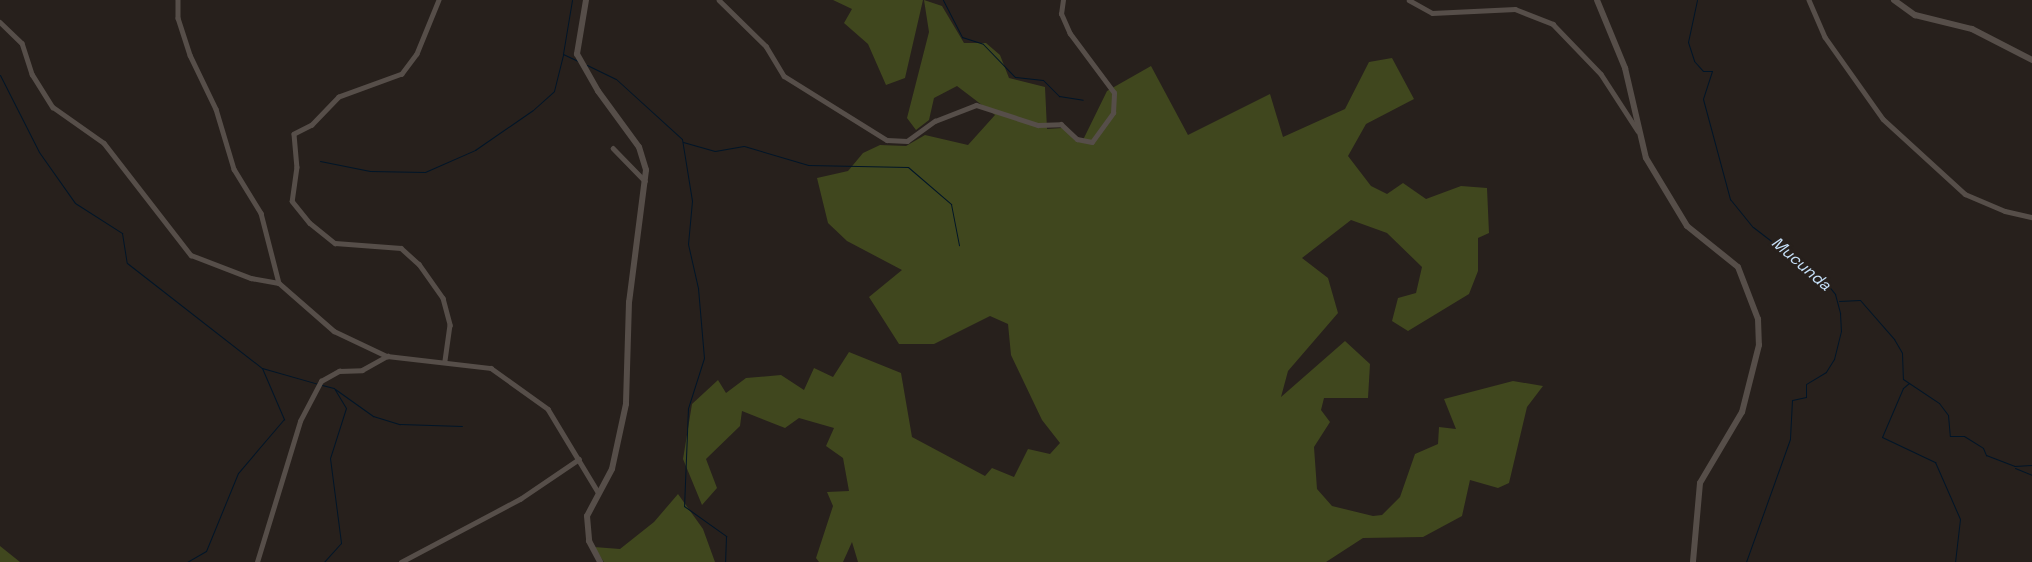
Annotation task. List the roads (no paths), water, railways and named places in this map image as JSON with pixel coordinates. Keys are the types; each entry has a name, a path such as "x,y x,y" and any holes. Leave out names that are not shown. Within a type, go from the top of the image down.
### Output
{"street":[{"path":"178,0 178,18 190,55 216,109 234,168 261,213 279,283"},
{"path":"439,0 417,54 402,74 339,97 312,125 294,134 297,167 292,201 310,223 335,243 401,248 419,264 443,298 450,326 445,362"},
{"path":"586,0 577,54 598,91 639,147 645,181 630,293 626,404 614,462 598,492 586,526 600,562"},
{"path":"719,0 766,46 784,76 887,140 907,141 935,121 976,105 1038,125 1061,124 1077,139 1092,142 1113,113 1114,93 1070,34 1060,14 1063,0"},
{"path":"1409,0 1432,13 1515,8 1553,24 1601,74 1638,130 1676,213 1745,278 1758,320 1758,345 1742,412 1700,483 1692,562"},
{"path":"1597,0 1625,68 1638,130"},
{"path":"1810,0 1825,37 1882,119 1965,194 2004,211 2032,217"},
{"path":"1894,0 1916,15 1972,29 2032,60"},
{"path":"0,22 22,43 32,74 53,108 104,143 191,255 250,278 279,283 334,331 387,356 482,366 499,373 548,409 598,492"},
{"path":"613,148 645,181"},
{"path":"257,562 300,421 321,381 339,370 362,370 387,356"},
{"path":"402,562 520,499 579,459"}],"waterway":[{"path":"572,0 563,54 578,61"},
{"path":"943,0 962,37 983,44 1015,77 1043,80 1059,96 1083,100"},
{"name":"Mucunda","path":"1697,0 1688,42 1694,61 1703,71 1712,71 1703,99 1730,199 1753,227 1827,284 1835,294 1840,313 1841,331 1834,359 1826,372 1806,384 1806,397 1792,400 1790,439 1746,562"},
{"path":"320,161 370,171 425,172 475,150 533,110 554,91 563,54"},
{"path":"587,65 616,79 682,139 692,201 688,244 698,288 704,358 688,408 684,506 726,536 725,562"},
{"path":"0,75 39,152 75,203 122,233 127,263 262,368 284,419 238,473 206,551 187,562"},
{"path":"683,142 715,151 744,146 808,165 908,167 951,204 959,245"},
{"path":"1839,301 1860,300 1894,339 1902,353 1903,379 1939,403 1948,415 1950,436 1964,436 1983,448 1986,455 2014,466 2032,465"},
{"path":"262,368 318,384"},
{"path":"1909,383 1903,388 1882,437 1935,462 1960,519 1955,562"},
{"path":"322,385 334,388 346,408 330,458 341,543 324,562"},
{"path":"335,389 373,416 400,424 462,426"},
{"path":"2015,468 2032,475"}]}
